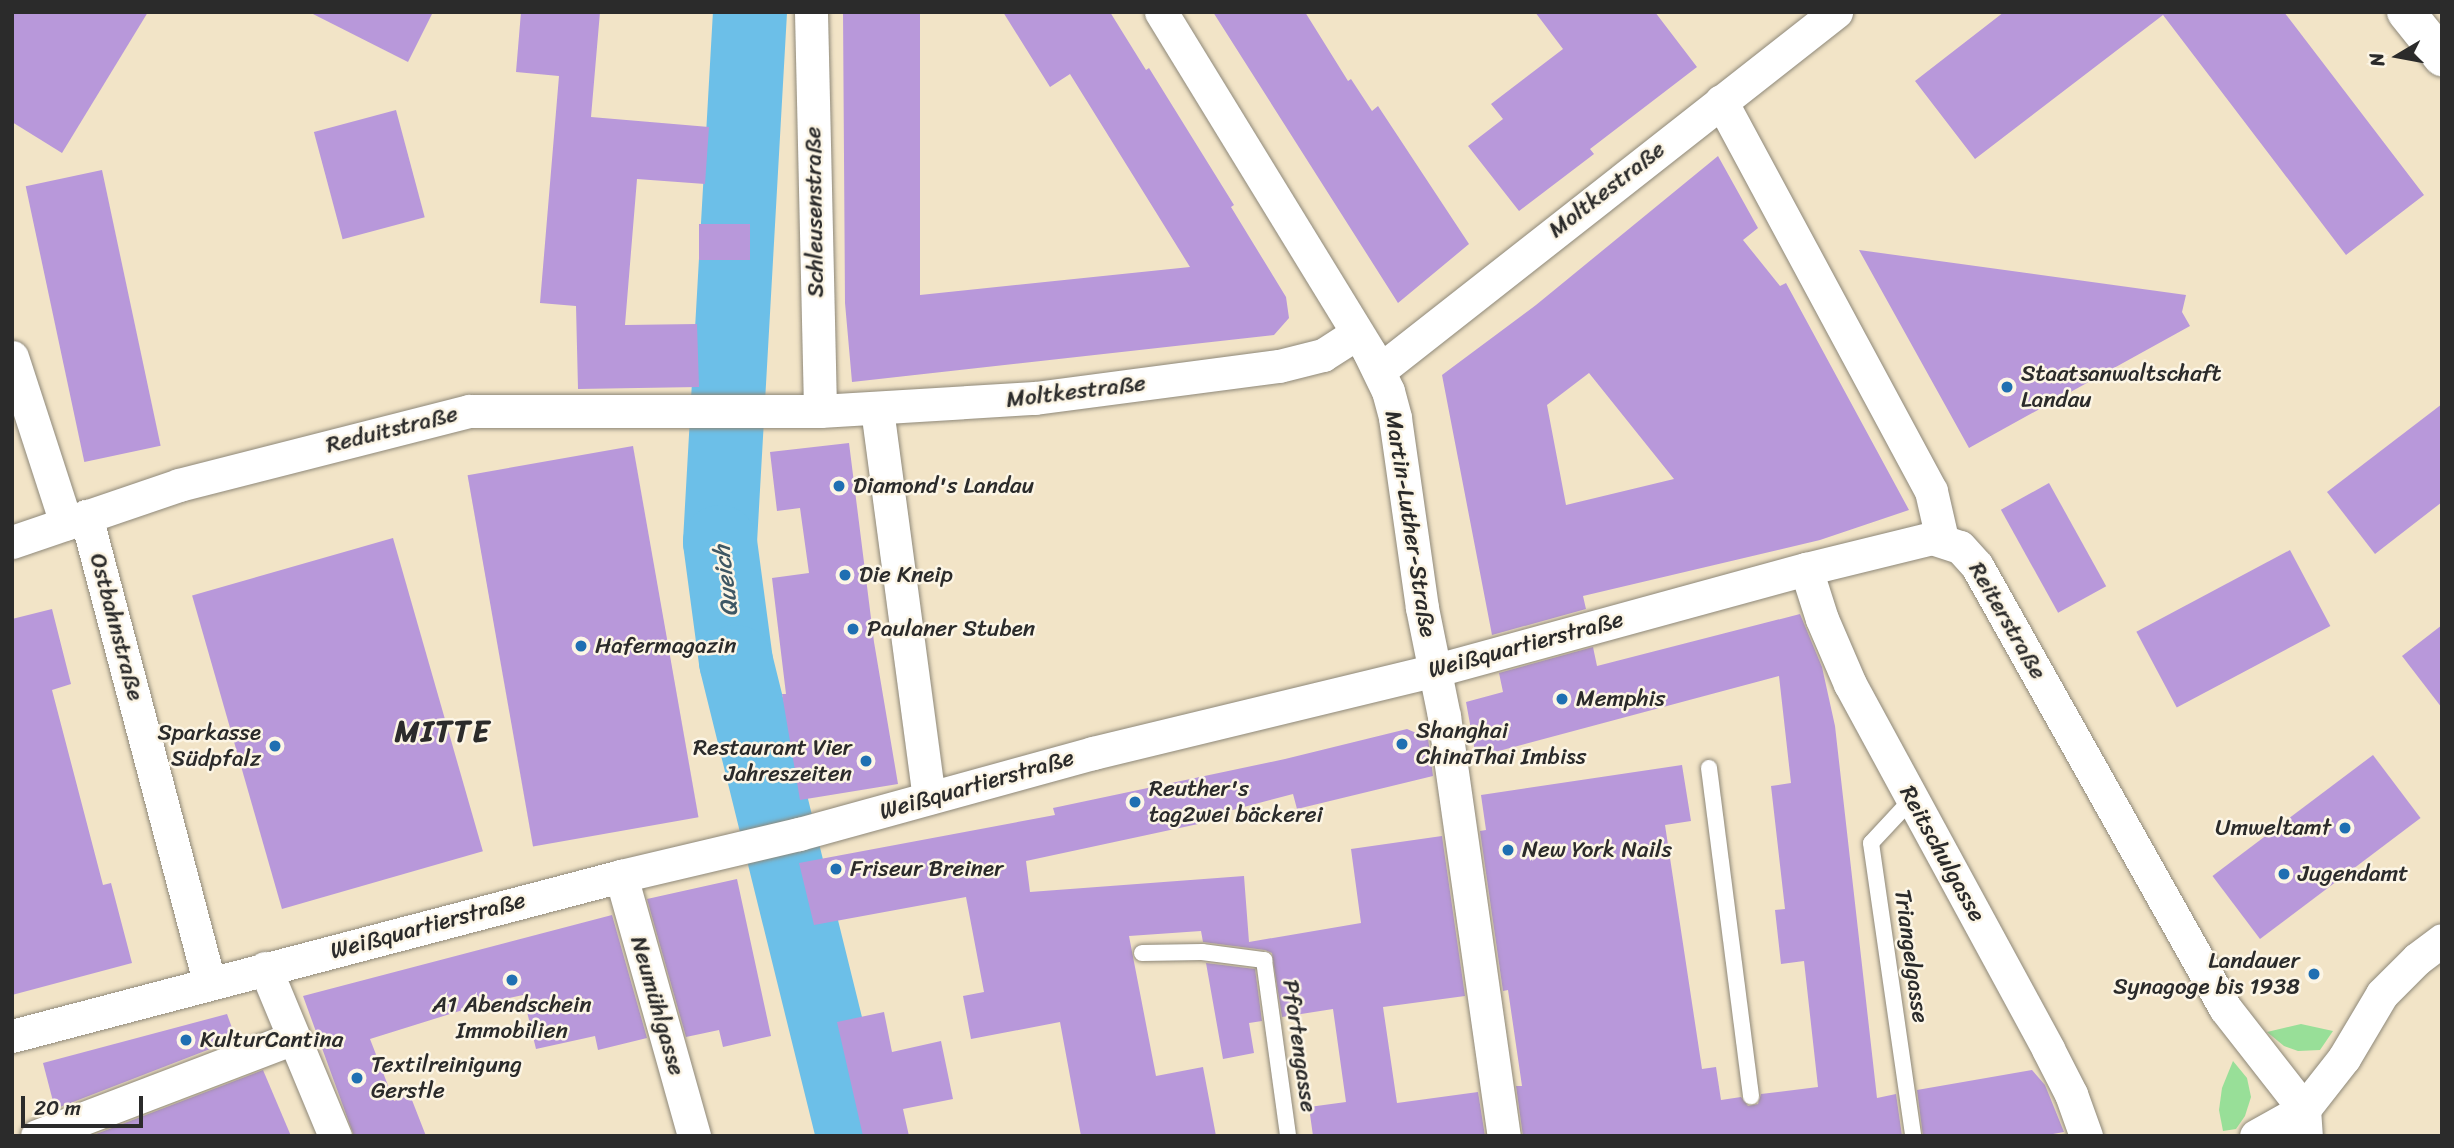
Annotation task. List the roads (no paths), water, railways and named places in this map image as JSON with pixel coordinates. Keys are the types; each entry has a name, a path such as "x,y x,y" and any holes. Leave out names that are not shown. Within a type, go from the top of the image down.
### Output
{"main road":[{"path":"2406,12 2442,57"}],"street":[{"name":"Schleusenstraße","path":"811,12 820,411"},
{"name":"Martin-Luther-Straße","path":"1161,12 1380,370 1395,418 1433,671 1444,716 1504,1136"},
{"name":"Moltkestraße","path":"1380,370 1836,12"},
{"path":"1721,101 1931,491 1942,539"},
{"name":"Moltkestraße","path":"786,412 877,409 1035,398 1279,366 1323,355 1357,333"},
{"name":"Ostbahnstraße","path":"12,357 76,520 209,982"},
{"path":"877,409 929,798"},
{"name":"Reduitstraße","path":"12,542 230,470 469,411 786,412"},
{"name":"Weißquartierstraße","path":"12,1036 209,982 621,876 799,834 1212,723 1433,671 1906,543 1942,539"},
{"name":"Reiterstraße","path":"1942,539 1960,547 1977,566 2225,1008 2305,1122"},
{"name":"Reitschulgasse","path":"1806,569 1822,620 1850,684 2060,1072 2079,1111 2086,1136"},
{"name":"Neumühlgasse","path":"621,876 694,1136"},
{"path":"2256,1136 2305,1122 2382,994 2417,959 2442,940"},
{"path":"265,968 335,1136"},
{"path":"37,1136 293,1038"}],"lane":[{"path":"1709,768 1751,1096"},
{"name":"Triangelgasse","path":"1912,799 1871,843 1913,1136"},
{"name":"Pfortengasse","path":"1142,953 1202,952 1264,960 1289,1136"}],"waterway":[{"name":"Queich","path":"750,12 720,542 736,662 853,1136"}],"place":[{"name":"Staatsanwaltschaft Landau","path":"2007,387"},
{"name":"Diamond's Landau","path":"839,486"},
{"name":"Die Kneip","path":"845,575"},
{"name":"Paulaner Stuben","path":"853,629"},
{"name":"Hafermagazin","path":"581,646"},
{"name":"Memphis","path":"1562,699"},
{"name":"Shanghai ChinaThai Imbiss","path":"1402,744"},
{"name":"Sparkasse Südpfalz","path":"275,746"},
{"name":"Restaurant Vier Jahreszeiten","path":"866,761"},
{"name":"Reuther's tag2wei bäckerei","path":"1135,802"},
{"name":"Umweltamt","path":"2345,828"},
{"name":"New York Nails","path":"1508,850"},
{"name":"Friseur Breiner","path":"836,869"},
{"name":"Jugendamt","path":"2284,874"},
{"name":"Landauer Synagoge bis 1938","path":"2314,974"},
{"name":"A1 Abendschein Immobilien","path":"512,980"},
{"name":"KulturCantina","path":"186,1040"},
{"name":"Textilreinigung Gerstle","path":"357,1078"}],"district":[{"name":"MITTE","path":"443,731"}]}
